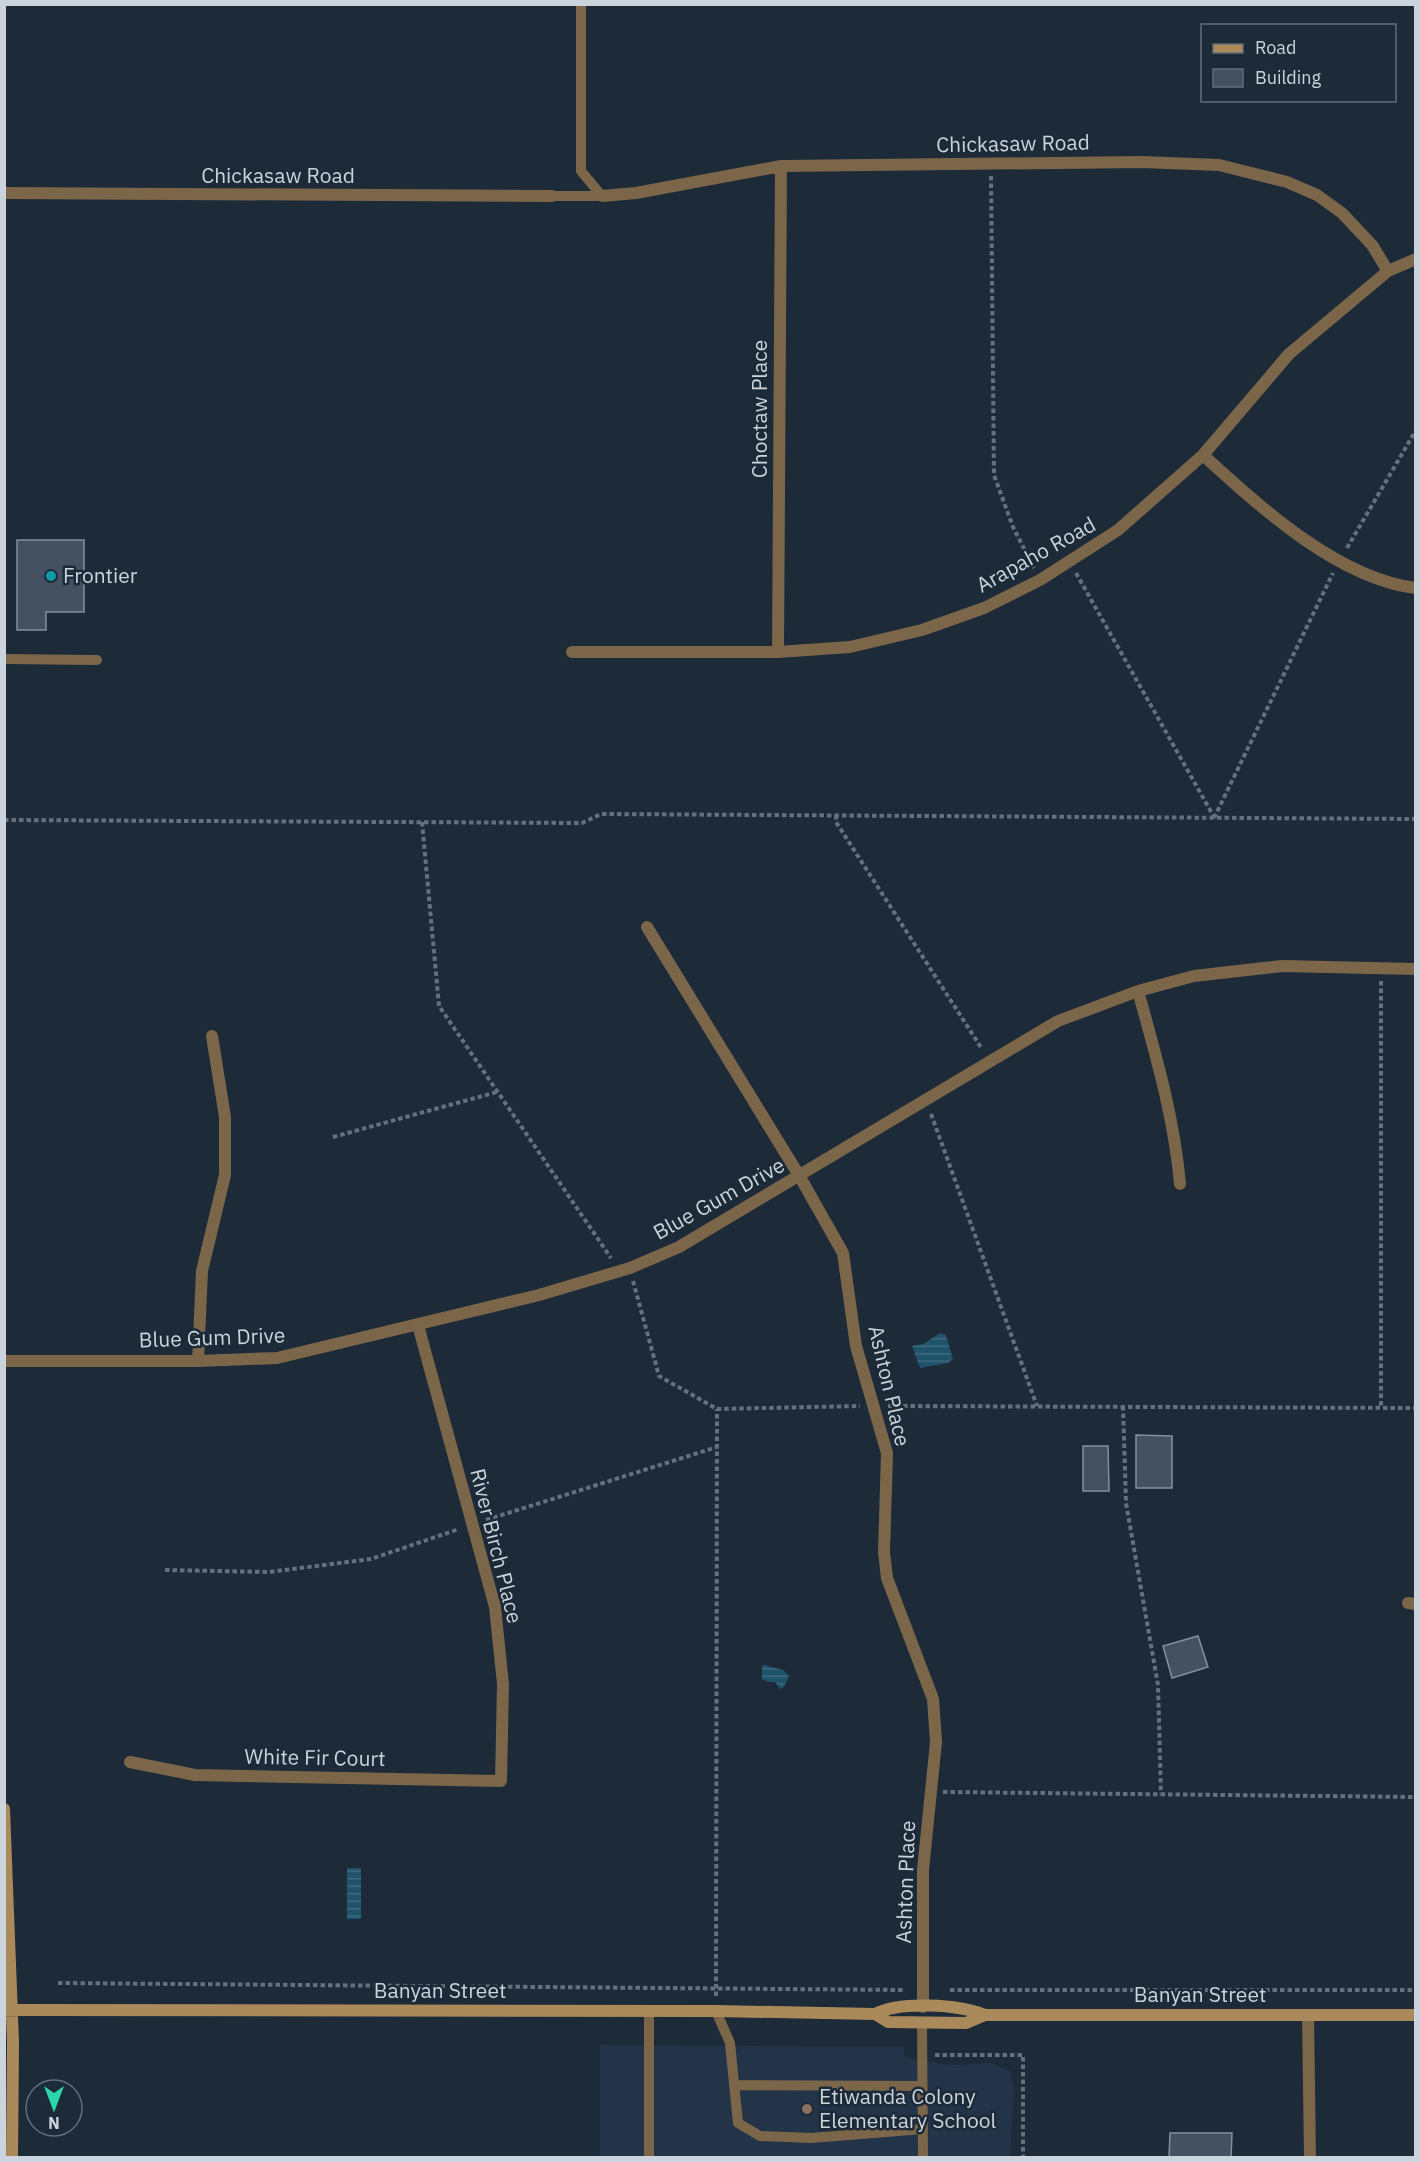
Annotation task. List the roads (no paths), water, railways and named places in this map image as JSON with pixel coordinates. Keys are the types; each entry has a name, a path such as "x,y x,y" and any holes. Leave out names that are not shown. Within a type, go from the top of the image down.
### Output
{"street":[{"name":"Chickasaw Road","path":"602,196 636,193 781,166 1142,162 1219,165 1287,182 1317,195 1342,213 1372,245 1388,271"},
{"name":"Choctaw Place","path":"778,652 781,166"},
{"name":"Chickasaw Road","path":"4,193 552,196"},
{"name":"Arapaho Road","path":"572,652 778,652 850,647 922,630 984,608 1040,580 1118,530 1203,455 1289,354 1388,271 1416,259"},
{"path":"1203,455 1266,512 1339,561 1404,586 1416,588"},
{"name":"Ashton Place","path":"647,927 800,1177 843,1253 856,1346 887,1453 884,1552 887,1578 933,1699 936,1742 923,1870 923,2007"},
{"name":"Blue Gum Drive","path":"4,1361 198,1361 277,1358 539,1295 625,1270 679,1247 800,1177 1058,1021 1138,991 1194,976 1282,966 1416,969"},
{"path":"1138,991 1169,1099 1176,1139 1180,1184"},
{"path":"198,1361 202,1271 225,1175 225,1117 212,1036"},
{"name":"River Birch Place","path":"418,1325 495,1607 503,1684 501,1781"},
{"name":"White Fir Court","path":"130,1762 195,1775 501,1781"},
{"path":"4,1809 7,2010 13,2042 12,2157"},
{"name":"Banyan Street","path":"7,2010 716,2011 875,2014 889,2007 923,2007 968,2008 985,2015 1416,2015"},
{"name":"Banyan Street","path":"875,2014 888,2022 966,2024 985,2015"},
{"path":"1308,2015 1310,2157"}],"lane":[{"path":"580,4 580,171 602,196"},
{"path":"552,196 602,196"},
{"path":"4,659 97,660"},
{"path":"649,2011 649,2157"},
{"path":"716,2011 730,2043 738,2122 760,2136 811,2138 923,2129"},
{"path":"922,2023 923,2157"},
{"path":"734,2085 922,2086"}],"place":[{"name":"Frontier","path":"51,576"},
{"name":"Etiwanda Colony Elementary School","path":"807,2109"}]}
